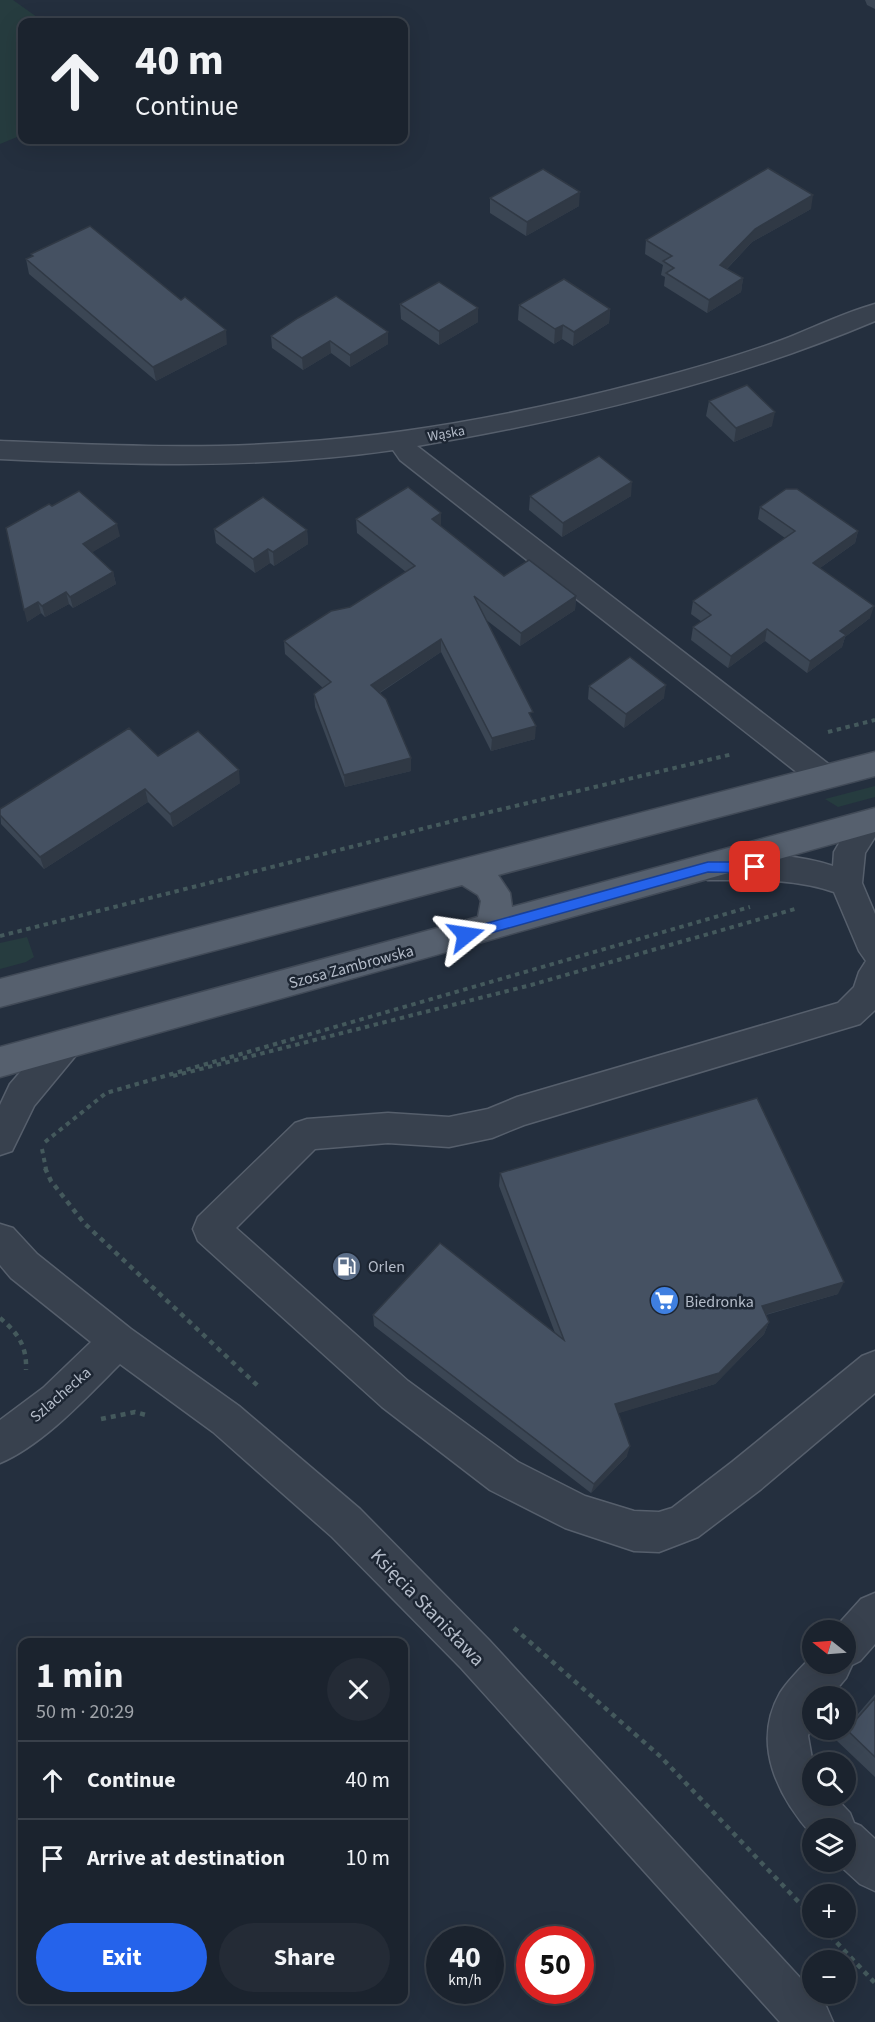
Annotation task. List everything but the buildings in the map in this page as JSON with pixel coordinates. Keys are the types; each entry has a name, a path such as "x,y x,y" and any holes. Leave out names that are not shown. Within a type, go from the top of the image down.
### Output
{"main road":[{"path":"0,993 875,764"},
{"name":"Szosa Zambrowska","path":"0,1062 871,821"},
{"path":"461,872 484,881 497,899 498,910 487,929"}],"street":[{"name":"Wąska","path":"0,450 176,456 291,452 400,440 549,413 684,380 820,336 875,312"},
{"path":"400,440 410,454 824,777"},
{"path":"871,821 850,852 848,888 875,974 864,1002 848,1014 517,1112 492,1123 449,1132 387,1128 307,1134 211,1229 395,1394 504,1476 579,1514 634,1531 659,1532 684,1523 746,1476 875,1369"},
{"path":"708,867 778,868 814,872 848,888"},
{"path":"0,1140 22,1095 65,1044"},
{"name":"Księcia Stanisława","path":"0,1240 24,1266 118,1341 226,1419 346,1523 475,1654 810,2022"},
{"name":"Szlachecka","path":"0,1444 56,1401 118,1341"},
{"path":"856,1635 875,1613"},
{"path":"823,1674 795,1707 788,1736 792,1769 814,1805 826,1818"},
{"path":"856,1851 875,1869"}],"path":[{"path":"0,936 465,818 875,720"},
{"path":"106,1093 531,985 848,888"},
{"path":"42,1144 106,1093 754,906"},
{"path":"0,1318 23,1340 28,1356 25,1379 56,1401"},
{"path":"95,1421 135,1413 152,1416"},
{"path":"832,1938 875,1983"}],"green space":[{"path":"0,0 13,0 38,18 18,18 18,137 0,144"},
{"path":"875,786 875,797 838,807 825,799"},
{"path":"27,937 34,957 26,962 0,969 0,943"}],"place":[{"name":"Orlen","path":"347,1266"},
{"name":"Biedronka","path":"664,1301"}],"route":[{"path":"466,935 708,867 755,867"}]}
